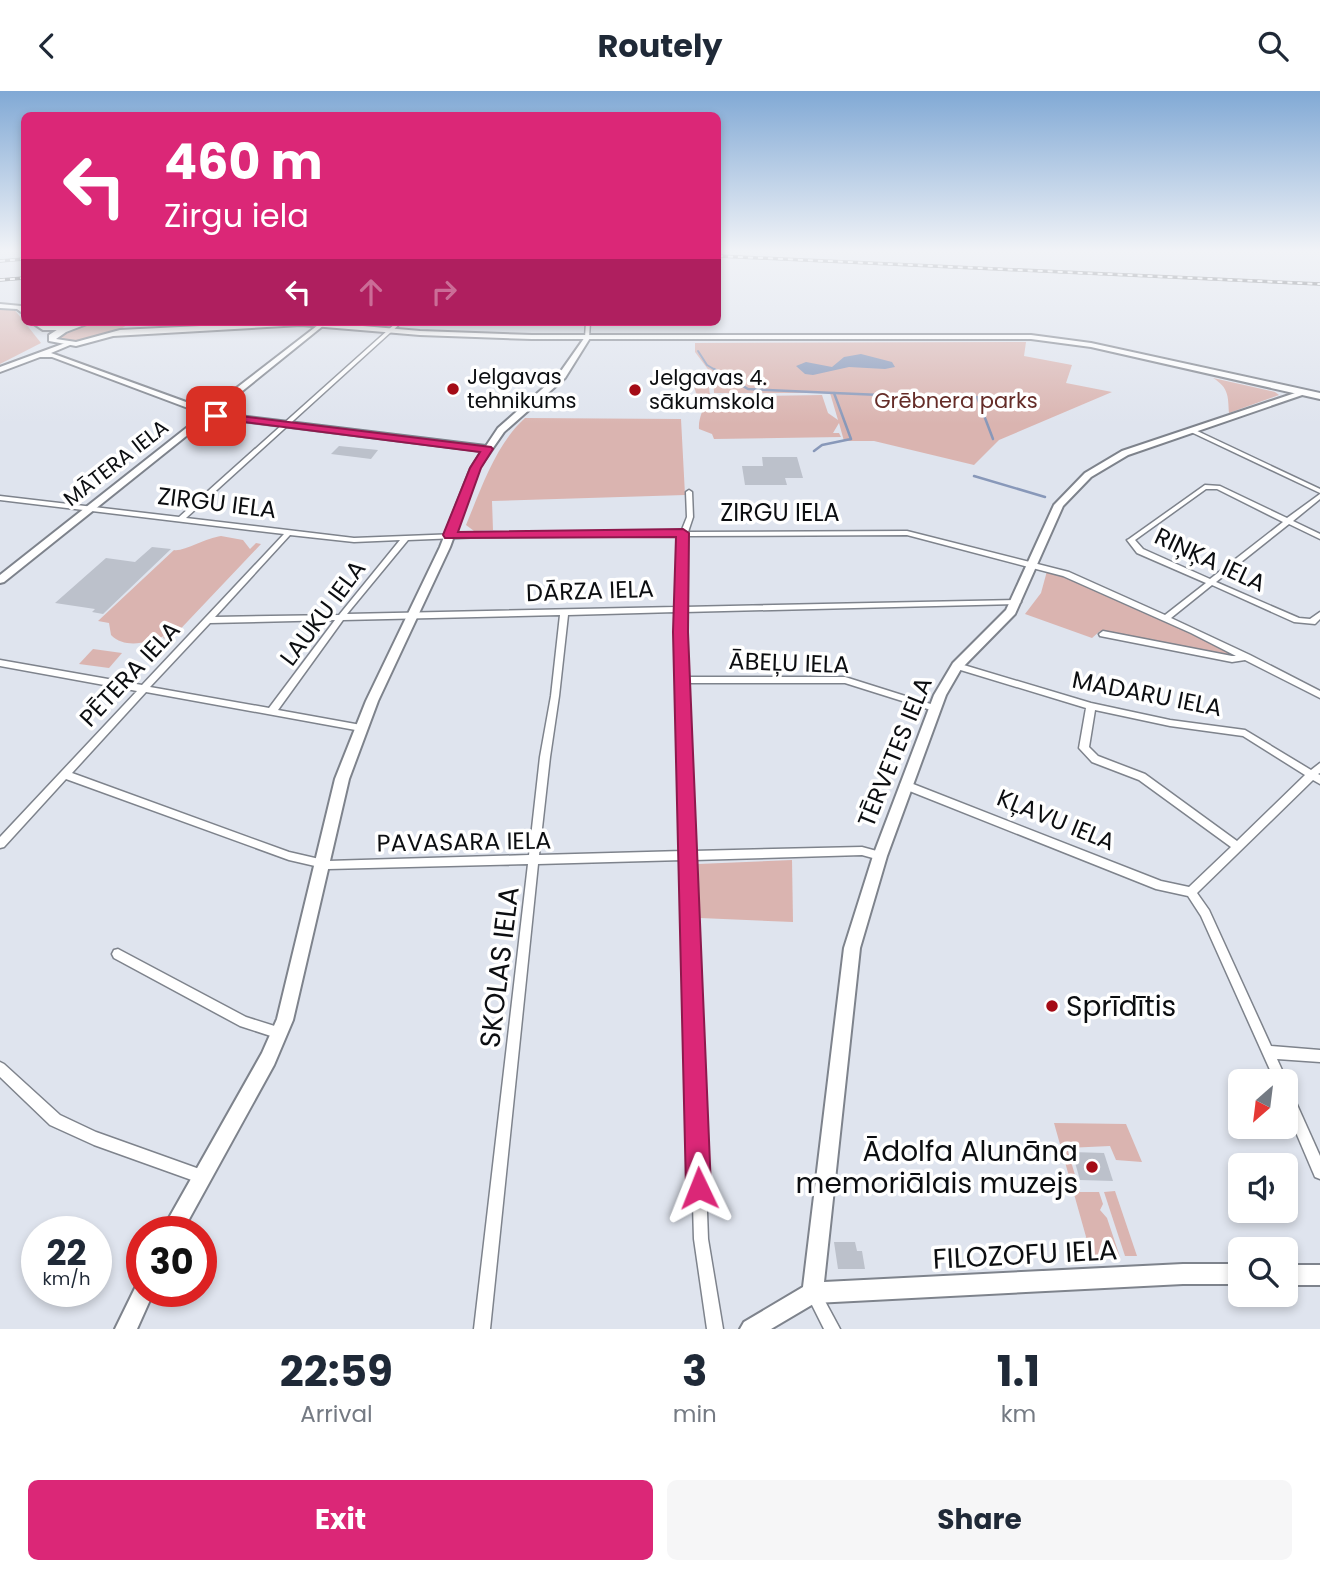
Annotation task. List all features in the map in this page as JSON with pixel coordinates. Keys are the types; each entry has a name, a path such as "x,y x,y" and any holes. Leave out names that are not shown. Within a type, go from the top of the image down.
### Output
{"main road":[{"path":"72,344 52,340 57,332 75,326"},
{"path":"114,334 128,326"},
{"path":"147,326 176,328"},
{"path":"0,370 72,344 114,334 216,326"},
{"path":"341,326 390,331 587,338 1042,338 1091,345 1320,396"},
{"name":"TĒRVETES IELA","path":"1304,393 1320,386"},
{"path":"361,728 413,616"},
{"name":"TĒRVETES IELA","path":"813,1293 852,948 880,856"}],"street":[{"path":"36,326 43,335 52,340"},
{"path":"40,326 69,328"},
{"name":"MĀTERA IELA","path":"0,580 319,326"},
{"path":"182,518 396,326"},
{"path":"413,616 450,535 475,468 505,426 562,376 587,338 588,326"},
{"path":"10,365 52,340"},
{"path":"69,360 64,352 72,344"},
{"path":"38,355 48,353 69,360 209,414 487,449"},
{"name":"TĒRVETES IELA","path":"880,856 934,708 957,667 1017,602 1059,505 1088,475 1125,453 1304,393"},
{"path":"1193,431 1320,491"},
{"name":"RIŅĶA IELA","path":"1320,537 1218,487 1205,487 1131,541 1140,551 1297,621 1312,622 1320,615"},
{"path":"689,492 690,517 683,533 680,608 682,680 701,1239 715,1329"},
{"path":"1166,618 1320,496"},
{"name":"ZIRGU IELA","path":"0,498 354,540 450,535 894,532 1066,574 1166,618 1320,695"},
{"name":"PĒTERA IELA","path":"0,844 289,532"},
{"name":"LAUKU IELA","path":"272,711 341,617 406,538"},
{"name":"DĀRZA IELA","path":"207,620 1017,602"},
{"name":"SKOLAS IELA","path":"482,1329 545,757 564,611"},
{"path":"1103,634 1232,659 1247,657"},
{"path":"0,663 361,728 342,779 280,1033 180,1216"},
{"name":"MADARU IELA","path":"957,667 1091,706 1170,723 1245,733 1318,774"},
{"name":"ĀBEĻU IELA","path":"682,680 845,680 934,708"},
{"path":"1091,706 1084,748 1095,759 1142,777 1238,847"},
{"name":"PAVASARA IELA","path":"64,774 320,865 535,862 862,851 880,856"},
{"path":"1276,1069 1195,889 1318,774"},
{"name":"KĻAVU IELA","path":"905,785 1160,886 1195,889"},
{"path":"118,954 244,1022 280,1033"},
{"path":"1268,1052 1320,1056"},
{"path":"0,1068 55,1120 94,1138 200,1176"},
{"path":"1298,1121 1320,1172"},
{"name":"FILOZOFU IELA","path":"813,1293 1183,1273 1228,1274"},
{"path":"1298,1275 1320,1275"},
{"path":"751,1329 813,1293 832,1329"},
{"path":"127,1329 137,1307"}],"green space":[{"path":"0,309 14,309 21,318 21,326 28,326 41,343 0,364"},
{"path":"125,326 95,338 59,340 58,337 72,328"},
{"name":"Grēbnera parks","path":"1026,342 1024,356 1072,365 1066,383 1112,392 999,440 974,465 874,441 844,441 839,423 833,433 839,433 841,437 714,439 712,434 699,429 704,398 710,397 697,397 694,386 704,384 703,378 708,378 710,396 713,397 822,395 828,413 838,420 830,393 714,393 713,376 695,352 695,343"},
{"path":"1213,378 1279,395 1229,413 1227,393"},
{"path":"525,418 681,419 685,495 492,501 493,530 474,531 466,525 484,482 506,441"},
{"path":"221,536 243,540 250,549 256,543 261,544 170,640 163,638 164,636 143,642 123,642 111,635 109,623 98,621 174,550"},
{"path":"1047,571 1070,578 1236,653 1235,656 1106,631 1100,631 1092,638 1025,614 1041,593"},
{"path":"93,649 122,653 109,668 79,664"},
{"path":"792,860 793,922 700,918 698,864"},
{"path":"1054,1123 1126,1124 1142,1162 1116,1160 1110,1146 1067,1148 1080,1192 1099,1192 1103,1204 1100,1210 1107,1218 1120,1257 1092,1258"},
{"path":"1115,1191 1137,1256 1125,1256 1104,1192"}],"water":[{"path":"861,354 892,362 895,367 849,367 813,375 805,374 796,366 806,362 832,367 844,357"}],"building":[{"path":"339,446 378,450 371,459 331,454"},
{"path":"762,457 797,457 803,478 785,478 787,485 745,485 742,466 763,466"},
{"path":"152,547 171,549 103,614 92,612 95,609 55,603 106,558 135,562"},
{"name":"Ādolfa Alunāna memoriālais muzejs","path":"1072,1152 1104,1153 1113,1181 1080,1180"},
{"path":"834,1242 855,1242 857,1251 862,1251 865,1269 838,1269"}],"waterway":[{"path":"698,351 707,365 717,371"},
{"path":"714,369 748,389 834,393"},
{"path":"814,451 822,445 851,439 834,393"},
{"path":"834,393 928,397"},
{"path":"940,397 977,397 993,439"},
{"path":"974,476 1045,497"}],"place":[{"name":"Jelgavas tehnikums","path":"453,389"},
{"name":"Jelgavas 4. sākumskola","path":"635,390"},
{"name":"Sprīdītis","path":"1052,1006"},
{"name":"Ādolfa Alunāna memoriālais muzejs","path":"1092,1167"}],"route":[{"path":"216,416 487,449 475,468 450,535 683,533 680,632 690,857 699,1188"}]}
